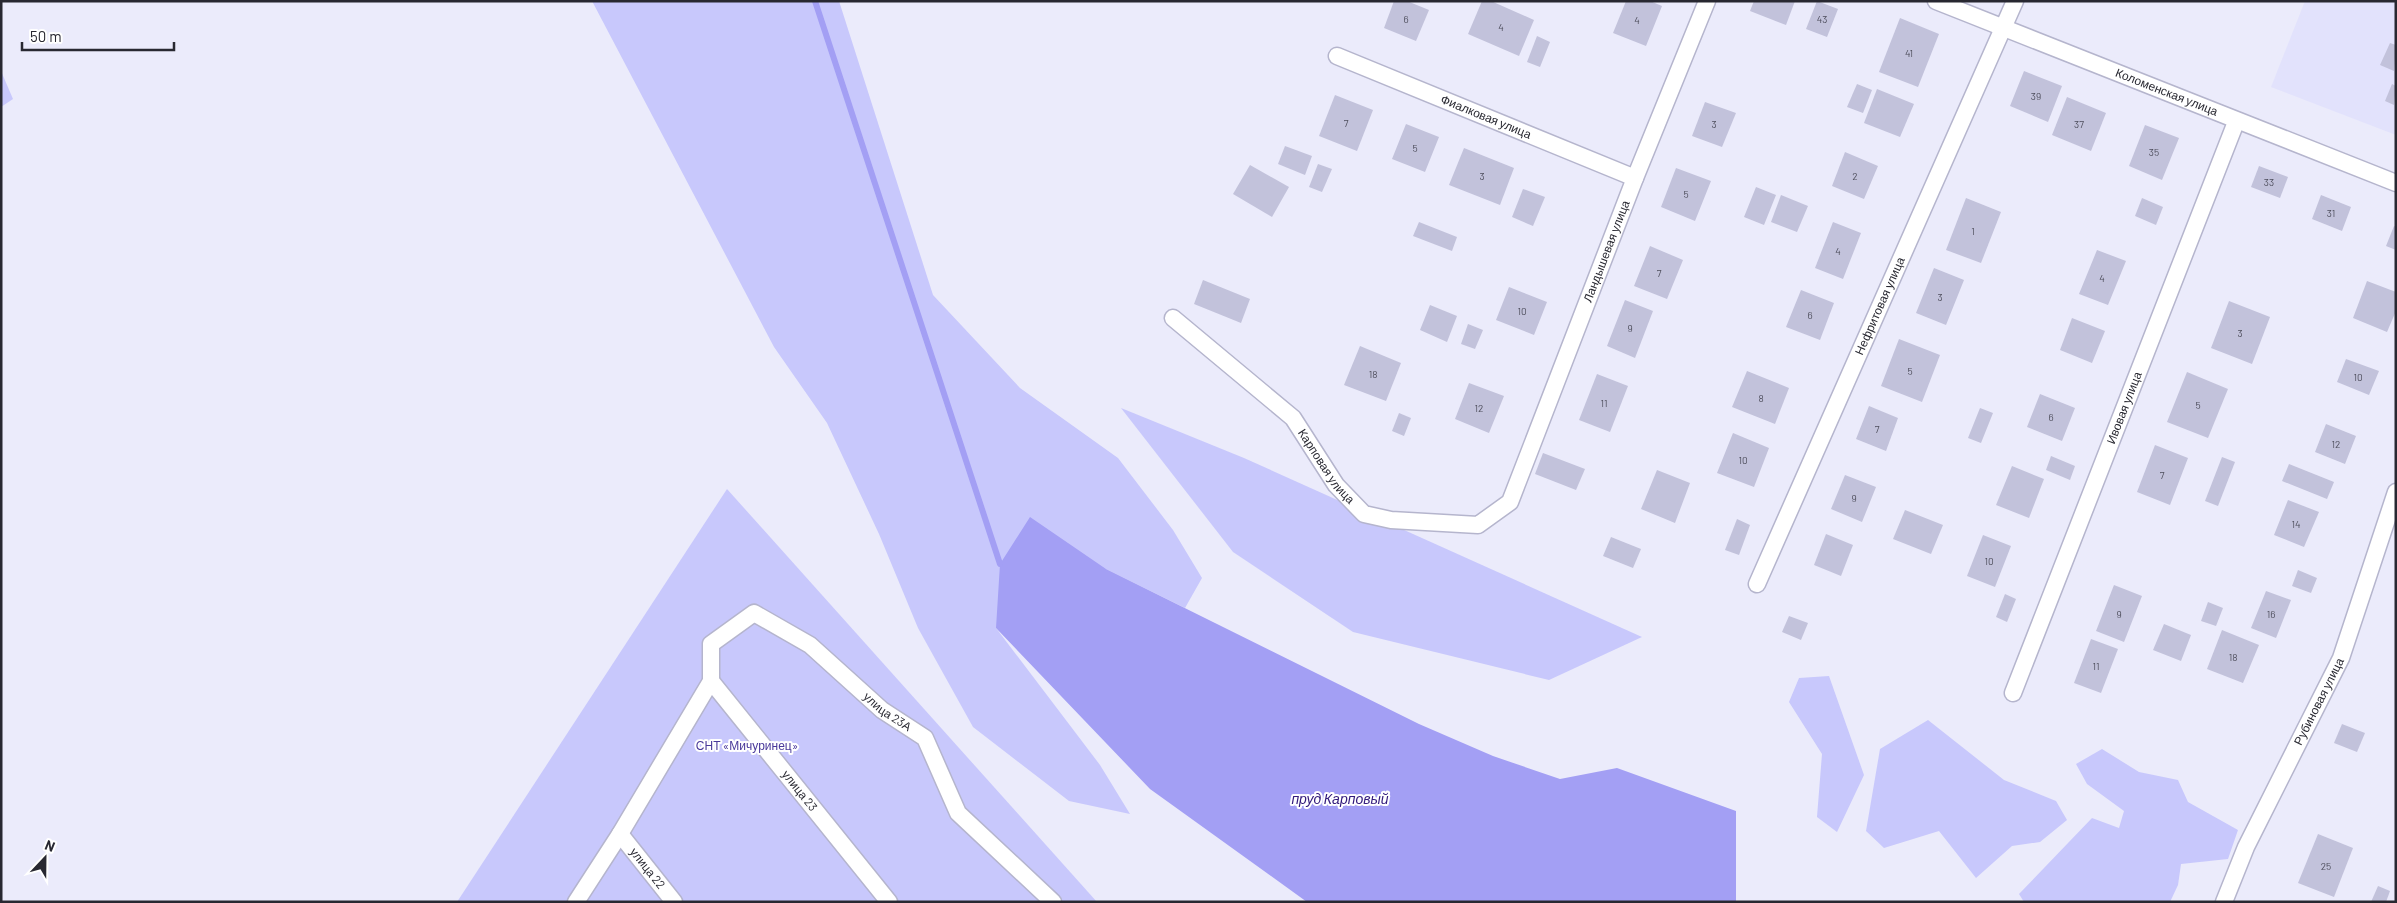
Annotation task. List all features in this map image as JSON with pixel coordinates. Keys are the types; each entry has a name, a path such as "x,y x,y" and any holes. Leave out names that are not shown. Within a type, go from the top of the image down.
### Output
{"street":[{"name":"Ландышевая улица","path":"1510,502 1635,178 1707,1"},
{"name":"Коломенская улица","path":"1936,1 2236,122 2396,183"},
{"name":"Нефритовая улица","path":"1757,584 2005,29 2015,1"},
{"name":"Фиалковая улица","path":"1337,56 1635,178"},
{"name":"Ивовая улица","path":"2013,693 2236,122"},
{"name":"Карповая улица","path":"1173,318 1293,418 1336,485 1364,514 1391,520 1478,525 1510,502"},
{"name":"Рубиновая улица","path":"2224,902 2246,848 2341,658 2396,492"},
{"name":"улица 23А","path":"711,681 712,644 754,613 810,645 882,710 925,738 958,813 1044,891 1053,902"},
{"path":"576,902 620,834 711,681"},
{"name":"улица 23","path":"711,681 888,902"},
{"name":"улица 22","path":"620,834 674,902"}],"shaded area":[{"path":"2305,1 2396,1 2396,135 2271,87"}],"green space":[{"path":"592,1 839,1 933,295 1020,388 1118,458 1173,530 1202,578 1185,608 1106,569 996,628 1100,765 1130,814 1069,801 973,727 918,628 879,534 827,423 774,347"},
{"path":"1,71 13,99 1,107"},
{"path":"1121,408 1244,458 1642,637 1549,680 1353,632 1233,552"},
{"name":"СНТ «Мичуринец»","path":"727,489 1097,902 457,902"},
{"path":"1829,676 1864,775 1837,832 1817,817 1822,754 1789,702 1799,678"},
{"path":"1928,720 2004,780 2056,801 2067,820 2040,842 2012,846 1976,878 1939,831 1884,848 1866,831 1880,749"},
{"path":"2102,749 2139,772 2178,780 2188,802 2238,830 2228,859 2181,864 2178,885 2170,902 2024,902 2019,894 2092,818 2119,828 2124,811 2087,784 2076,764"}],"water":[{"name":"пруд Карповый","path":"1030,517 1106,569 1419,724 1493,756 1560,779 1617,768 1736,811 1736,902 1307,902 1150,789 996,628 1000,564"}],"building":[{"path":"1394,1 1407,1 1429,10 1416,41 1384,28"},
{"path":"1482,1 1491,1 1534,20 1519,56 1468,34"},
{"path":"1626,1 1650,1 1662,6 1646,46 1613,33"},
{"path":"1754,1 1795,1 1786,25 1750,11"},
{"path":"1817,1 1838,9 1827,37 1806,29"},
{"path":"1900,18 1939,34 1918,87 1879,72"},
{"path":"1537,36 1550,42 1540,67 1527,62"},
{"path":"2390,43 2396,45 2394,71 2380,65"},
{"path":"2024,71 2062,86 2048,122 2010,106"},
{"path":"1857,84 1872,90 1863,113 1847,107"},
{"path":"2392,84 2396,86 2394,105 2385,101"},
{"path":"1877,89 1914,104 1900,137 1864,123"},
{"path":"1335,95 1373,110 1357,151 1319,136"},
{"path":"2067,97 2106,113 2091,151 2052,135"},
{"path":"1705,102 1736,113 1722,147 1692,136"},
{"path":"1406,124 1439,137 1425,172 1392,159"},
{"path":"2145,125 2179,138 2162,180 2129,166"},
{"path":"1285,146 1312,156 1305,175 1278,164"},
{"path":"1464,148 1514,168 1500,205 1449,185"},
{"path":"1845,152 1878,166 1864,199 1832,186"},
{"path":"1318,164 1332,169 1322,192 1309,187"},
{"path":"1250,165 1289,187 1272,217 1233,194"},
{"path":"2259,166 2288,177 2280,198 2251,187"},
{"path":"1676,168 1711,181 1695,221 1661,207"},
{"path":"1756,187 1776,195 1764,225 1744,217"},
{"path":"1523,189 1545,197 1533,226 1512,217"},
{"path":"1781,195 1808,206 1797,232 1771,222"},
{"path":"2321,195 2351,207 2342,231 2312,219"},
{"path":"1966,198 2001,212 1981,263 1946,250"},
{"path":"2142,198 2163,207 2156,225 2135,216"},
{"path":"1419,222 1457,237 1452,251 1413,236"},
{"path":"1833,222 1861,233 1843,279 1815,268"},
{"path":"2394,226 2396,227 2396,250 2386,246"},
{"path":"1650,246 1683,260 1667,299 1634,286"},
{"path":"2097,250 2126,261 2108,305 2079,294"},
{"path":"1934,268 1964,280 1946,325 1916,313"},
{"path":"1203,280 1250,299 1241,323 1194,304"},
{"path":"2367,281 2396,292 2396,311 2387,332 2353,318"},
{"path":"1509,287 1547,302 1534,335 1496,320"},
{"path":"1801,290 1834,303 1820,340 1786,327"},
{"path":"1625,300 1653,311 1635,358 1607,346"},
{"path":"2229,301 2270,317 2252,364 2211,348"},
{"path":"1430,305 1457,316 1447,342 1420,330"},
{"path":"2072,318 2105,331 2092,363 2060,350"},
{"path":"1468,324 1483,330 1475,349 1461,344"},
{"path":"1899,339 1940,355 1922,402 1881,386"},
{"path":"1360,346 1401,363 1386,401 1344,385"},
{"path":"2346,359 2379,371 2369,395 2337,382"},
{"path":"1747,371 1789,388 1775,424 1732,407"},
{"path":"2187,372 2228,389 2208,438 2167,422"},
{"path":"1597,374 1628,386 1610,432 1579,420"},
{"path":"1469,383 1504,396 1489,433 1455,419"},
{"path":"2040,394 2075,408 2062,441 2027,427"},
{"path":"1869,406 1898,418 1886,451 1856,439"},
{"path":"1980,408 1993,413 1981,443 1968,438"},
{"path":"1399,413 1411,418 1404,436 1392,431"},
{"path":"2326,424 2356,436 2345,464 2315,452"},
{"path":"1733,433 1769,448 1754,487 1717,473"},
{"path":"2155,445 2188,458 2170,505 2137,492"},
{"path":"1543,453 1585,469 1576,490 1535,474"},
{"path":"2051,456 2075,466 2070,480 2046,470"},
{"path":"2222,457 2235,462 2218,506 2205,501"},
{"path":"2289,464 2334,482 2327,499 2282,481"},
{"path":"2012,466 2044,479 2029,518 1996,505"},
{"path":"1657,470 1690,483 1675,523 1641,509"},
{"path":"1845,475 1876,487 1862,522 1831,509"},
{"path":"2288,500 2319,512 2304,547 2274,535"},
{"path":"1905,510 1943,525 1931,554 1893,539"},
{"path":"1737,519 1750,525 1739,555 1725,550"},
{"path":"1826,534 1853,545 1841,576 1814,565"},
{"path":"1983,535 2011,546 1995,587 1967,576"},
{"path":"1611,537 1641,549 1633,568 1603,556"},
{"path":"2298,570 2317,578 2311,593 2292,586"},
{"path":"2114,585 2142,596 2124,642 2096,631"},
{"path":"2266,591 2291,600 2276,638 2251,628"},
{"path":"2005,594 2016,599 2007,622 1996,617"},
{"path":"2208,602 2223,608 2216,626 2201,621"},
{"path":"1789,616 1808,623 1801,640 1782,632"},
{"path":"2164,624 2191,635 2181,661 2153,650"},
{"path":"2222,630 2259,645 2243,683 2207,669"},
{"path":"2091,639 2118,649 2101,693 2074,683"},
{"path":"2342,724 2365,733 2357,752 2334,743"},
{"path":"2318,834 2353,848 2334,897 2298,883"},
{"path":"2378,886 2390,891 2386,902 2371,902"}],"waterway":[{"path":"815,1 1000,564"}]}
